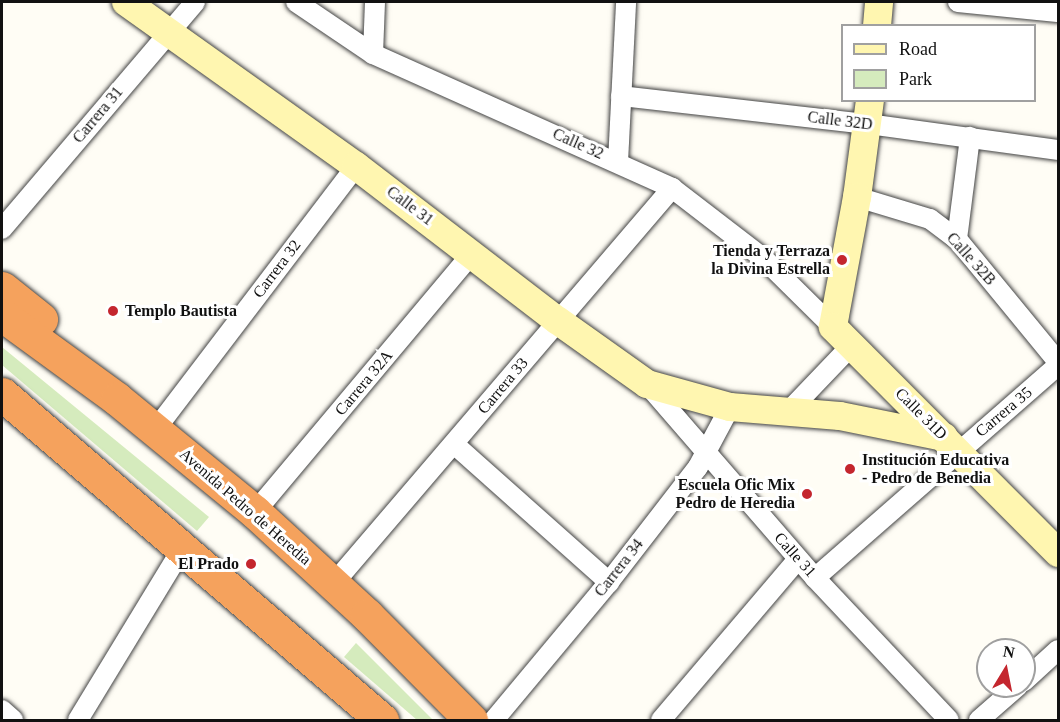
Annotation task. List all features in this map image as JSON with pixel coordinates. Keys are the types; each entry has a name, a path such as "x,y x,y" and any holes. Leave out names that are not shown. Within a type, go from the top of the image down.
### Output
{"highway":[{"path":"2,288 37,315 117,399"},
{"name":"Avenida Pedro de Heredia","path":"2,315 117,399 255,512 334,583 471,720"},
{"path":"2,394 382,720"}],"street":[{"name":"Calle 31","path":"113,2 169,32"},
{"name":"Calle 31","path":"126,2 356,166 557,320 647,384 815,578 949,720"},
{"name":"Carrera 31","path":"2,229 195,2"},
{"name":"Calle 32","path":"296,2 373,54 672,188 763,258 842,336"},
{"path":"373,54 375,2"},
{"path":"618,162 626,2"},
{"path":"877,24 879,2"},
{"path":"958,2 1059,12"},
{"name":"Calle 32D","path":"621,96 869,112 969,138 1059,150"},
{"path":"788,412 842,336 856,197 869,112"},
{"path":"957,240 969,138"},
{"name":"Carrera 32","path":"155,430 356,166"},
{"name":"Carrera 33","path":"334,583 672,188"},
{"name":"Calle 32B","path":"856,197 930,219 957,240 1059,364"},
{"name":"Carrera 32A","path":"255,512 472,253"},
{"name":"Calle 31D","path":"842,336 1059,553"},
{"name":"Carrera 35","path":"815,578 951,444 1059,364"},
{"name":"Calle 31","path":"647,384 730,406 879,423 951,444"},
{"name":"Carrera 34","path":"494,720 609,582 706,454 730,406"},
{"path":"454,444 609,582"},
{"path":"78,720 182,549"},
{"path":"661,720 798,559"},
{"path":"1036,671 1059,651"},
{"path":"979,720 1004,698"},
{"path":"2,710 13,720"}],"green space":[{"path":"2,347 209,517 197,531 2,365"},
{"path":"356,643 433,720 417,720 344,657"}],"place":[{"name":"Tienda y Terraza la Divina Estrella","path":"842,260"},
{"name":"Templo Bautista","path":"113,311"},
{"name":"Institución Educativa - Pedro de Benedia","path":"850,469"},
{"name":"Escuela Ofic Mix Pedro de Heredia","path":"807,494"},
{"name":"El Prado","path":"251,564"}]}
